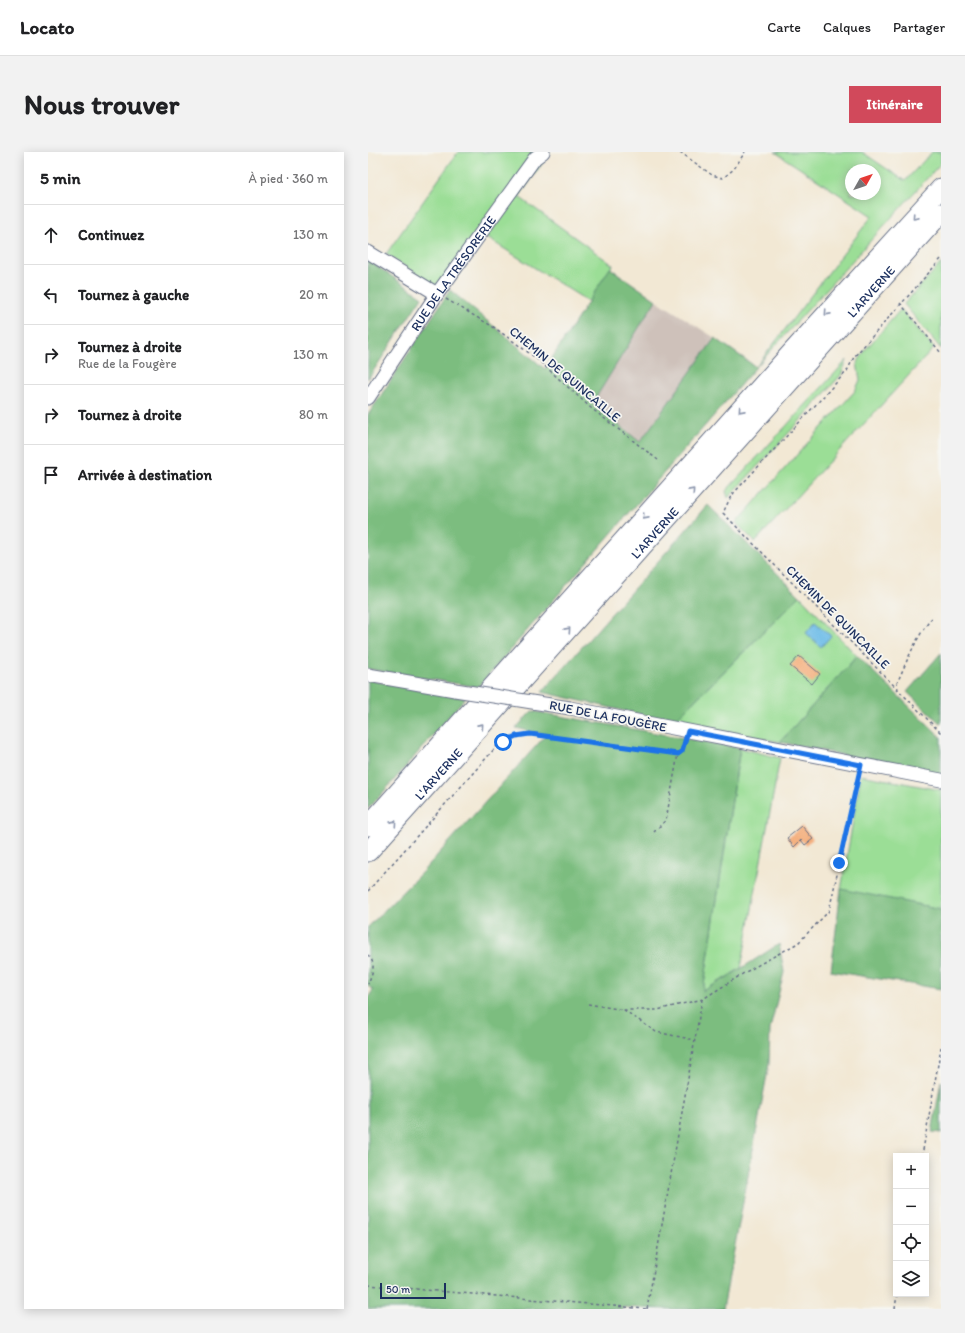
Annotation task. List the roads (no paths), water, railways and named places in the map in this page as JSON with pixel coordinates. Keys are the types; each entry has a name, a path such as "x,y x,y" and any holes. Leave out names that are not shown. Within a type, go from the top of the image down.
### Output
{"highway":[{"name":"L'ARVERNE","path":"368,826 780,365 941,188"},
{"name":"L'ARVERNE","path":"368,852 941,213"}],"street":[{"name":"RUE DE LA TRÉSORERIE","path":"368,398 437,294 535,158 543,152"},
{"path":"368,252 437,294"},
{"name":"RUE DE LA FOUGÈRE","path":"368,675 570,708 941,780"}],"water":[{"path":"815,622 831,636 821,647 806,633"}]}
